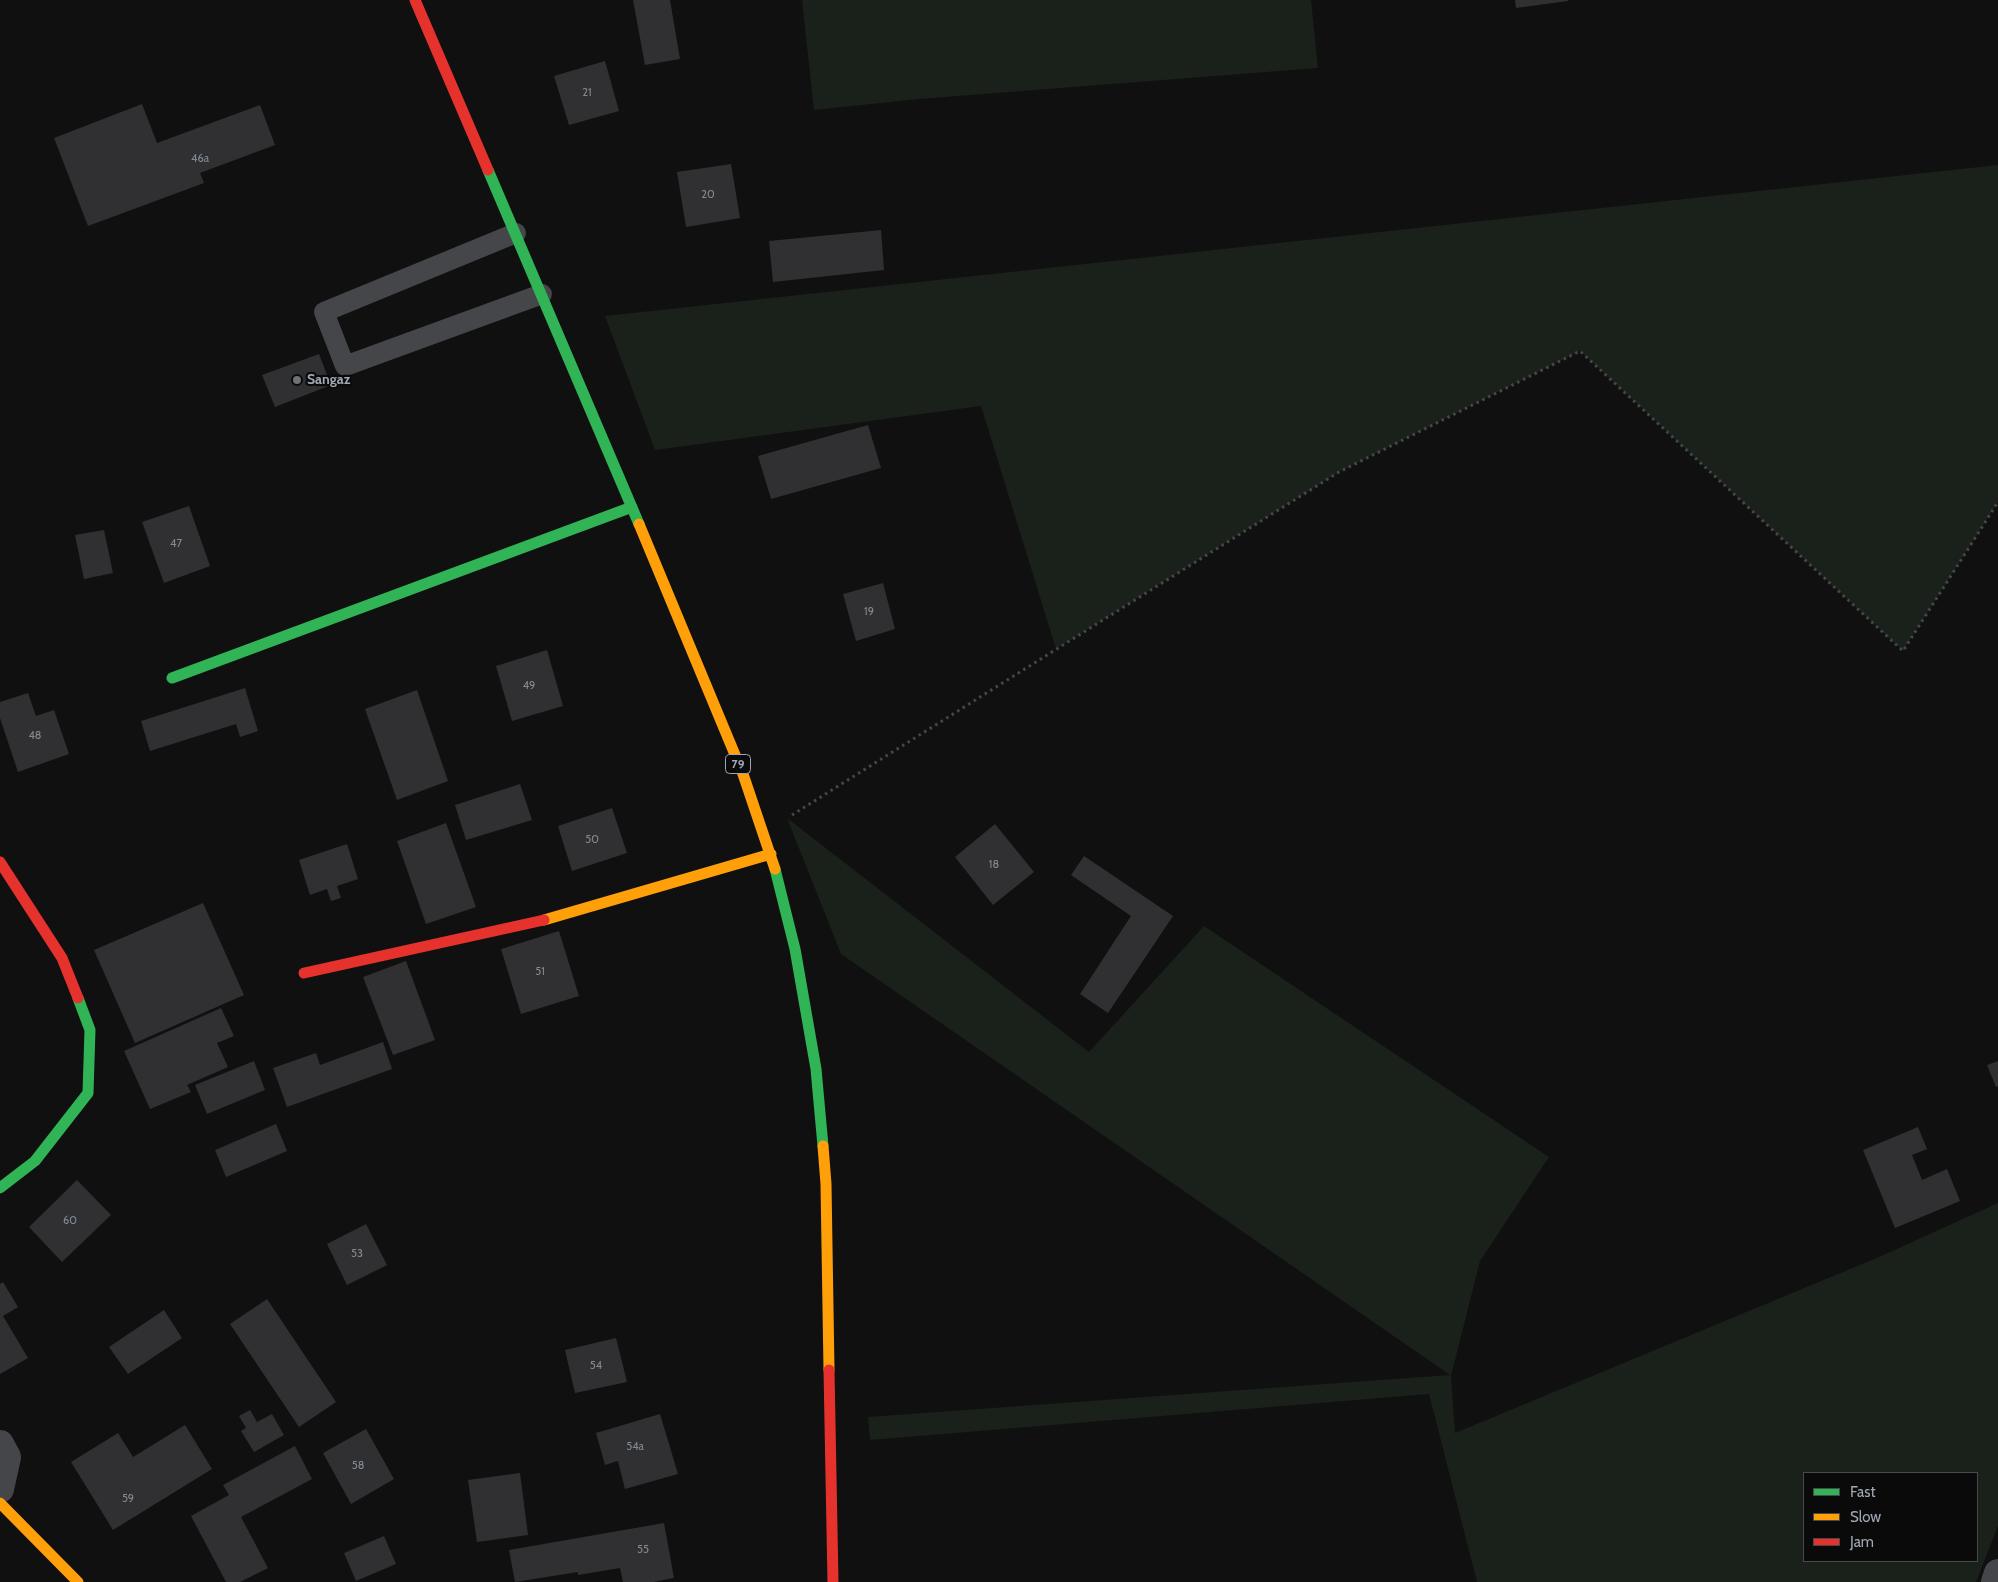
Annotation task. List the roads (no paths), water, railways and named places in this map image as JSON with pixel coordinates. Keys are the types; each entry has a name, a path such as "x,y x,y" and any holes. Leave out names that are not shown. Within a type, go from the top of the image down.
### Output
{"main road":[{"name":"79","path":"415,0 632,507 742,774 771,854 795,949 816,1069 826,1184 833,1582"},
{"path":"172,678 632,507"},
{"path":"304,972 549,919 771,854"},
{"path":"0,862 62,958 90,1030 88,1093 35,1161 0,1188"},
{"path":"0,1503 78,1582"}],"street":[{"path":"0,1444 7,1457 0,1489"},
{"path":"1995,1582 1998,1573"}],"lane":[{"path":"516,233 324,312 345,366 542,294"}],"place":[{"name":"Sangaz","path":"297,380"}]}
